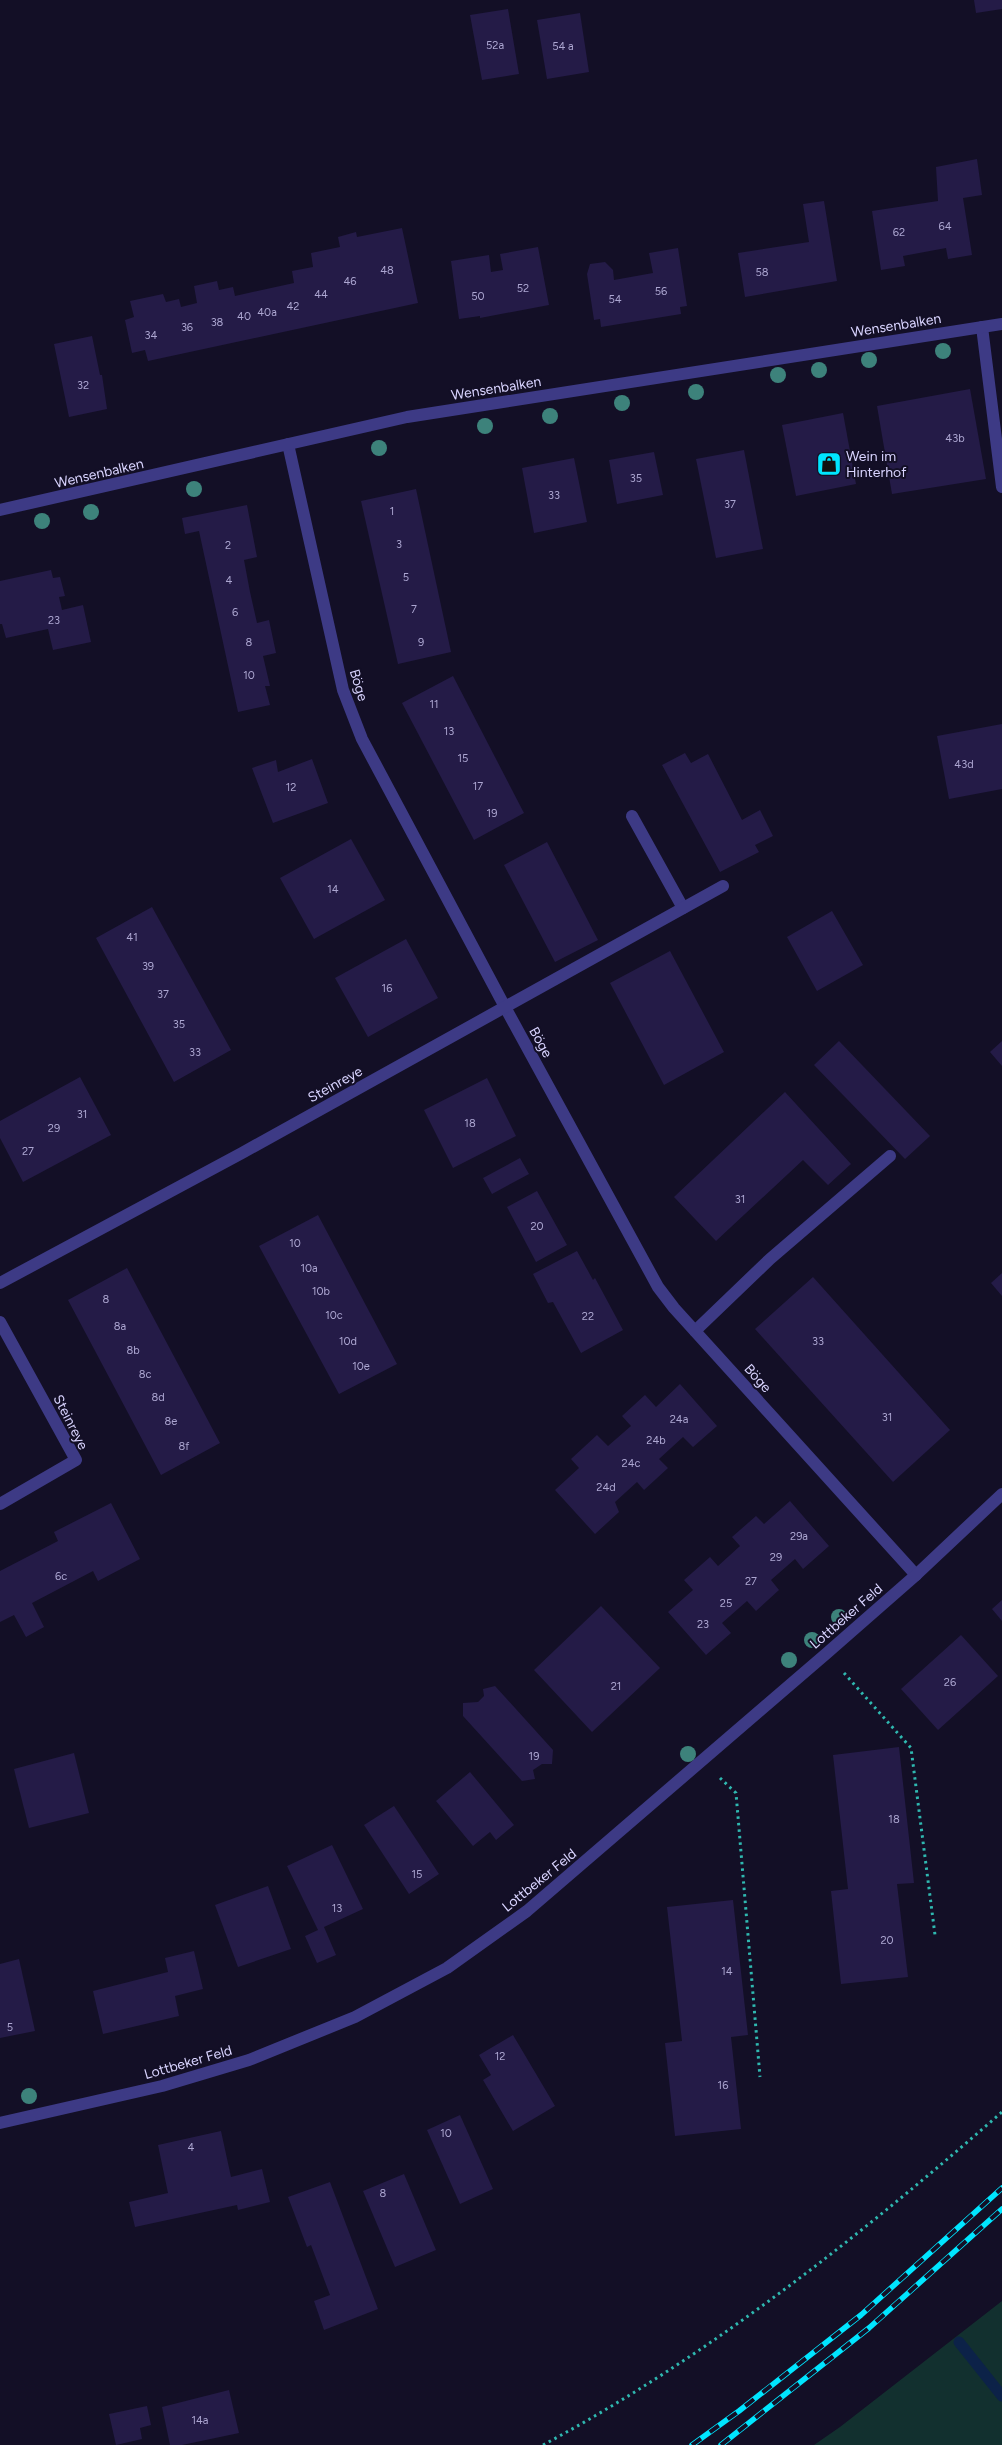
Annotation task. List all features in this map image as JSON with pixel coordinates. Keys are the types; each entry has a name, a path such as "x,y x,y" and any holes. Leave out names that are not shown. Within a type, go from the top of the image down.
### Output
{"street":[{"name":"Wensenbalken","path":"0,510 407,417 1002,324"},
{"path":"982,327 1002,487"},
{"name":"Böge","path":"288,444 342,690 362,739 505,1007 658,1287 916,1575"},
{"path":"632,816 683,908"},
{"name":"Steinreye","path":"0,1283 242,1153 723,886"},
{"path":"696,1331 770,1259 890,1156"},
{"name":"Steinreye","path":"0,1322 76,1460 0,1504"},
{"name":"Lottbeker Feld","path":"0,2122 162,2086 248,2060 355,2017 448,1968 527,1911 703,1761 916,1575 1002,1494"}],"path":[{"path":"827,1654 911,1748 935,1935"},
{"path":"703,1761 736,1793 760,2077"},
{"path":"543,2445 601,2414 757,2309 930,2175 1002,2112"}],"green space":[{"path":"1002,2301 1002,2445 814,2445 840,2427"}],"building":[{"path":"974,0 1002,0 1002,9 976,13"},
{"path":"508,9 519,74 482,80 470,15"},
{"path":"580,13 589,72 547,79 537,20"},
{"path":"977,159 982,195 963,198 972,255 948,259 946,248 903,256 905,266 881,270 872,211 938,201 936,167"},
{"path":"824,201 837,281 745,297 738,253 809,242 803,204"},
{"path":"402,228 418,303 148,361 145,350 132,353 125,320 134,317 130,301 163,294 166,302 179,299 181,307 197,303 194,286 217,281 219,290 233,287 235,296 294,283 292,271 313,267 311,253 340,247 338,237 356,232 357,237"},
{"path":"538,247 549,305 480,318 480,316 459,319 451,261 489,255 491,272 503,270 500,254"},
{"path":"678,248 687,306 680,307 681,314 601,327 600,319 594,320 587,274 590,264 605,262 613,270 614,280 653,273 649,253"},
{"path":"92,336 100,375 102,375 107,409 69,417 54,344"},
{"path":"970,389 986,479 892,494 877,406"},
{"path":"843,413 856,484 796,496 782,425"},
{"path":"744,450 763,549 716,558 696,459"},
{"path":"654,452 663,495 617,504 609,460"},
{"path":"574,458 587,522 534,533 522,468"},
{"path":"416,489 451,652 398,664 361,501"},
{"path":"247,505 257,557 244,560 250,592 257,623 269,620 276,653 263,656 270,686 265,686 270,705 238,712 199,531 185,534 182,518"},
{"path":"51,570 53,578 60,577 65,596 59,597 62,610 83,605 91,642 53,650 48,629 6,638 2,624 0,624 0,581"},
{"path":"453,676 524,813 474,840 402,703"},
{"path":"1002,724 1002,789 949,799 937,736"},
{"path":"685,753 691,763 708,754 742,820 760,810 773,836 755,845 759,852 720,872 662,765"},
{"path":"312,759 328,803 273,823 252,768 276,760 278,772"},
{"path":"351,839 385,900 314,939 280,878"},
{"path":"547,842 598,940 555,962 504,865"},
{"path":"152,907 231,1050 174,1082 96,938"},
{"path":"832,911 863,965 817,991 787,937"},
{"path":"406,939 438,998 368,1037 335,978"},
{"path":"670,951 724,1052 664,1085 610,983"},
{"path":"839,1041 930,1136 905,1159 814,1065"},
{"path":"1002,1041 1002,1066 990,1052"},
{"path":"80,1077 111,1135 23,1182 0,1138 0,1121"},
{"path":"487,1078 516,1136 453,1168 424,1110"},
{"path":"785,1092 851,1164 828,1185 803,1160 716,1241 674,1197"},
{"path":"520,1158 529,1174 492,1194 483,1178"},
{"path":"537,1191 567,1245 536,1262 507,1207"},
{"path":"318,1215 397,1364 339,1394 259,1246"},
{"path":"577,1251 593,1280 595,1278 623,1330 581,1353 553,1302 548,1303 533,1274"},
{"path":"127,1268 220,1443 161,1475 68,1300"},
{"path":"1002,1273 1002,1296 991,1283"},
{"path":"813,1277 950,1430 893,1482 755,1329"},
{"path":"680,1384 717,1426 693,1447 683,1437 659,1459 668,1468 644,1490 637,1482 615,1502 619,1512 595,1534 555,1490 579,1468 571,1459 597,1435 608,1446 631,1426 622,1416 645,1395 656,1407"},
{"path":"790,1501 829,1546 803,1569 795,1559 771,1580 779,1590 756,1611 747,1601 722,1623 731,1633 706,1655 668,1612 693,1590 684,1580 710,1557 718,1566 740,1546 732,1537 756,1516 764,1524"},
{"path":"111,1503 140,1559 98,1581 93,1571 32,1603 44,1627 26,1637 14,1615 0,1622 0,1571 58,1541 54,1532"},
{"path":"1002,1600 1002,1621 992,1609"},
{"path":"601,1606 660,1668 592,1732 534,1670"},
{"path":"961,1635 998,1676 938,1730 901,1689"},
{"path":"495,1686 553,1750 552,1764 542,1764 533,1770 535,1779 522,1781 463,1716 463,1703 478,1702 484,1696 483,1689"},
{"path":"899,1747 914,1883 897,1884 908,1977 841,1984 831,1891 848,1889 833,1755"},
{"path":"74,1753 89,1813 29,1828 14,1769"},
{"path":"470,1772 514,1825 496,1840 490,1832 473,1846 436,1801"},
{"path":"394,1806 439,1874 409,1894 364,1825"},
{"path":"332,1845 363,1909 324,1927 336,1955 317,1963 305,1936 318,1930 287,1866"},
{"path":"268,1886 291,1949 238,1967 215,1905"},
{"path":"733,1900 748,2035 731,2037 741,2129 675,2136 665,2043 682,2041 667,1907"},
{"path":"194,1951 203,1989 175,1996 179,2016 103,2034 93,1991 168,1972 165,1958"},
{"path":"19,1959 35,2031 0,2038 0,1964"},
{"path":"513,2035 555,2106 513,2131 483,2080 491,2075 479,2055"},
{"path":"460,2115 493,2189 460,2204 427,2130"},
{"path":"221,2131 231,2177 262,2169 270,2202 238,2210 237,2205 135,2227 129,2202 168,2193 158,2145"},
{"path":"404,2174 436,2250 395,2267 363,2191"},
{"path":"330,2182 378,2309 324,2330 314,2301 330,2295 311,2245 307,2247 288,2197"},
{"path":"229,2390 239,2433 182,2445 170,2445 162,2407"},
{"path":"147,2406 151,2425 140,2428 142,2439 116,2445 109,2414"}],"waterway":[{"path":"959,2342 1002,2396"}],"railway":[{"path":"692,2445 739,2411 861,2315 1002,2188"},
{"path":"721,2445 869,2328 1002,2209"}],"place":[{"name":"Wein im Hinterhof","path":"829,464"}]}
